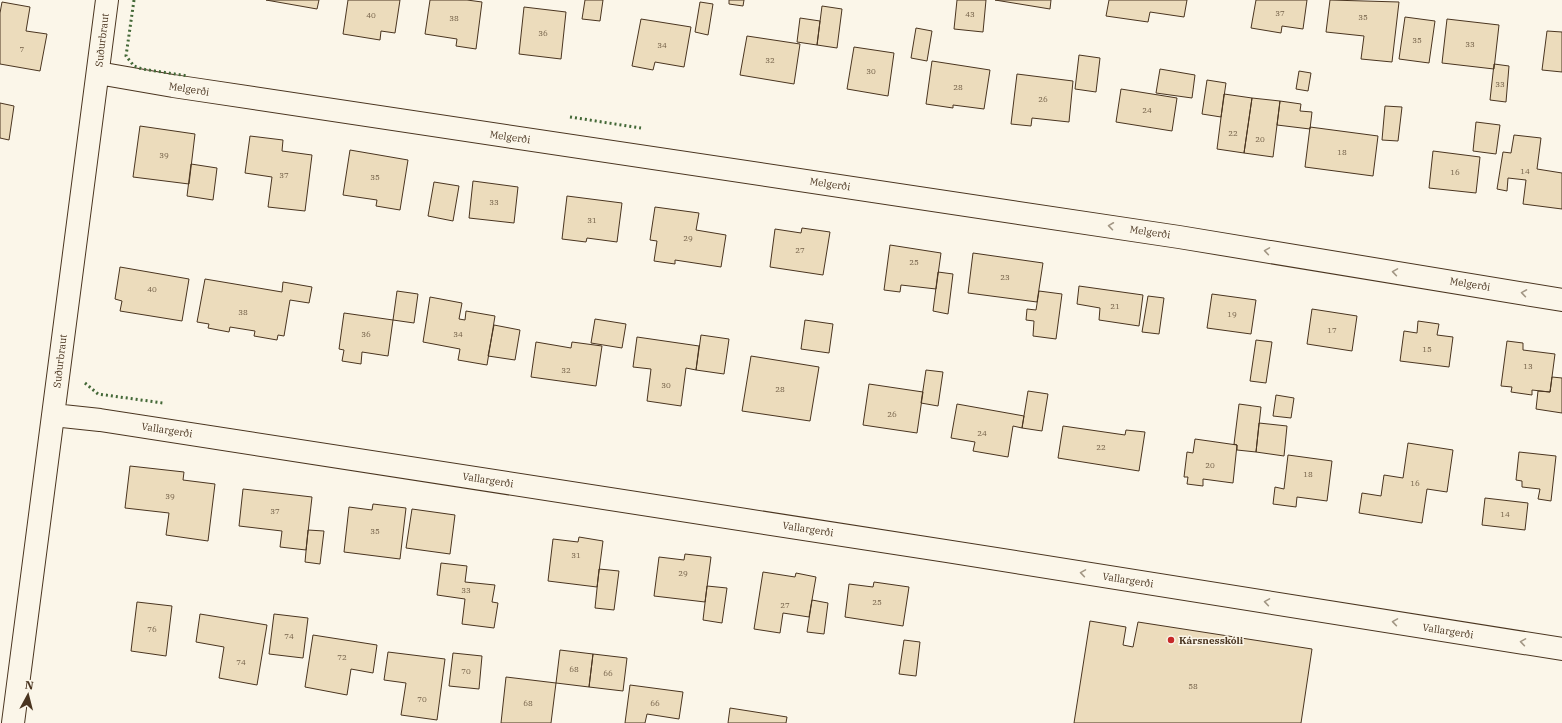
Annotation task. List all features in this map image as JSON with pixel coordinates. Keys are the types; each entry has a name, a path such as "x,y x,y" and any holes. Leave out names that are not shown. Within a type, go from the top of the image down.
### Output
{"street":[{"name":"Suðurbraut","path":"13,723 107,0"},
{"name":"Melgerði","path":"98,73 181,88 1179,237 1562,300"},
{"name":"Vallargerði","path":"53,415 100,420 946,551 1562,649"}],"building":[{"path":"266,0 319,0 317,9"},
{"path":"348,0 400,0 395,33 381,31 380,40 343,34"},
{"path":"430,0 467,0 482,2 476,49 456,46 457,39 425,34"},
{"path":"585,0 603,0 600,21 582,19"},
{"path":"729,0 744,0 743,6 729,4"},
{"path":"957,0 986,0 983,32 954,29"},
{"path":"995,0 1051,0 1050,9"},
{"path":"1109,0 1187,0 1184,17 1150,12 1148,22 1106,16"},
{"path":"1256,0 1307,0 1303,29 1282,26 1281,33 1251,28"},
{"path":"1330,0 1399,2 1392,62 1361,59 1364,36 1326,32"},
{"path":"2,2 30,7 26,31 47,34 40,71 0,64 0,13"},
{"path":"700,2 713,4 708,35 695,32"},
{"path":"822,6 842,9 837,48 817,45"},
{"path":"524,7 566,12 561,59 519,54"},
{"path":"1405,17 1435,21 1429,63 1399,59"},
{"path":"800,18 820,21 817,45 797,42"},
{"path":"641,19 691,27 684,67 655,62 653,70 632,66"},
{"path":"1447,19 1499,25 1494,69 1442,63"},
{"path":"916,28 932,31 927,61 911,58"},
{"path":"1547,31 1562,32 1562,72 1542,70"},
{"path":"747,36 800,44 794,84 740,75"},
{"path":"854,47 894,53 888,96 847,89"},
{"path":"1079,55 1100,58 1096,92 1075,89"},
{"path":"932,61 990,70 984,109 953,105 953,108 926,104"},
{"path":"1494,64 1509,66 1506,102 1490,100"},
{"path":"1160,69 1195,75 1192,98 1156,93"},
{"path":"1299,71 1311,73 1308,91 1296,89"},
{"path":"1017,74 1073,81 1069,122 1032,118 1031,126 1011,124"},
{"path":"1207,80 1226,83 1221,117 1202,114"},
{"path":"1121,89 1177,98 1172,131 1116,122"},
{"path":"1224,94 1252,98 1244,153 1217,149"},
{"path":"1252,98 1280,101 1273,157 1244,153"},
{"path":"1280,101 1301,104 1300,111 1312,112 1310,129 1277,125"},
{"path":"0,103 14,106 9,140 0,138"},
{"path":"1385,106 1402,107 1398,141 1382,140"},
{"path":"1476,122 1500,125 1496,154 1473,151"},
{"path":"140,126 195,134 189,184 133,177"},
{"path":"1310,127 1378,136 1373,176 1305,167"},
{"path":"1514,135 1541,138 1537,169 1562,173 1562,209 1523,204 1526,180 1508,178 1507,191 1497,189 1503,152 1511,153"},
{"path":"250,136 283,140 282,151 312,155 305,211 268,207 272,177 245,173"},
{"path":"350,150 408,160 400,210 376,206 377,200 343,195"},
{"path":"1433,151 1480,157 1476,193 1429,188"},
{"path":"191,164 217,168 213,200 187,196"},
{"path":"473,181 518,187 514,223 469,218"},
{"path":"434,182 459,186 453,221 428,216"},
{"path":"567,196 622,203 617,242 587,238 586,242 562,239"},
{"path":"655,207 699,213 696,230 726,235 721,267 675,260 675,264 654,261 657,241 650,240"},
{"path":"802,228 830,232 823,275 770,267 775,229 801,233"},
{"path":"890,245 941,253 936,289 901,285 900,292 884,290"},
{"path":"973,253 1043,263 1037,302 968,293"},
{"path":"120,267 189,279 182,321 120,311 122,301 115,299"},
{"path":"938,272 953,274 948,314 933,311"},
{"path":"205,279 282,292 283,282 312,287 309,303 290,300 284,336 278,335 277,340 254,336 255,331 230,327 229,332 208,328 209,324 197,322"},
{"path":"1079,286 1143,295 1139,326 1099,320 1100,308 1077,304"},
{"path":"397,291 418,294 414,323 393,320"},
{"path":"1039,291 1062,294 1056,339 1033,336 1034,321 1026,320 1027,309 1036,310"},
{"path":"1212,294 1256,300 1251,334 1207,328"},
{"path":"1148,296 1164,298 1159,334 1142,332"},
{"path":"430,297 462,303 459,319 465,320 466,311 495,316 487,365 458,360 460,349 423,342"},
{"path":"1312,309 1357,316 1352,351 1307,344"},
{"path":"344,313 393,320 388,356 362,352 361,364 342,361 344,350 339,349"},
{"path":"595,319 626,324 622,348 591,343"},
{"path":"805,320 833,324 829,353 801,349"},
{"path":"1418,321 1439,324 1437,335 1453,337 1449,367 1400,361 1404,331 1417,333"},
{"path":"494,325 520,330 515,360 488,356"},
{"path":"701,335 729,339 724,374 696,370"},
{"path":"637,337 699,346 696,370 686,368 681,406 647,401 651,369 633,367"},
{"path":"1256,340 1272,342 1266,383 1250,381"},
{"path":"1507,341 1523,343 1523,350 1555,354 1550,392 1532,390 1532,395 1511,392 1512,387 1501,386"},
{"path":"536,342 571,348 572,342 602,346 596,386 531,377"},
{"path":"751,356 819,367 810,421 742,411"},
{"path":"926,370 943,372 938,406 921,403"},
{"path":"1552,377 1562,378 1562,413 1536,409 1538,391 1550,392"},
{"path":"869,384 923,392 917,433 863,425"},
{"path":"1028,391 1048,394 1042,431 1022,428"},
{"path":"1276,395 1294,398 1291,418 1273,416"},
{"path":"957,404 1024,416 1022,428 1013,426 1008,457 973,451 975,442 951,438"},
{"path":"1239,404 1261,407 1256,452 1237,450 1237,445 1234,444"},
{"path":"1259,423 1287,426 1284,456 1256,452"},
{"path":"1063,426 1125,435 1126,430 1145,432 1139,471 1058,458"},
{"path":"1195,439 1237,445 1233,483 1203,479 1203,486 1187,484 1188,477 1184,477 1187,452 1193,453"},
{"path":"1408,443 1453,450 1447,492 1427,489 1422,523 1359,513 1362,493 1381,496 1384,475 1403,478"},
{"path":"1519,452 1556,456 1551,501 1538,499 1540,489 1522,487 1522,481 1516,480"},
{"path":"1288,455 1332,461 1327,501 1297,497 1296,507 1273,504 1275,487 1284,489"},
{"path":"130,466 184,472 183,480 215,484 208,541 166,535 169,513 125,508"},
{"path":"243,489 312,497 306,550 280,547 282,531 239,526"},
{"path":"1485,498 1528,503 1525,530 1482,525"},
{"path":"373,504 406,508 400,559 344,552 349,507 372,510"},
{"path":"412,509 455,515 450,554 406,548"},
{"path":"308,530 324,531 320,564 305,562"},
{"path":"579,537 603,541 597,587 548,581 553,539 578,542"},
{"path":"685,554 711,557 705,602 654,596 659,557 684,560"},
{"path":"441,563 467,566 465,582 495,585 492,602 498,603 494,628 462,624 465,599 437,595"},
{"path":"599,569 619,571 614,610 595,608"},
{"path":"763,572 795,577 796,573 816,577 809,617 783,613 780,633 754,629"},
{"path":"874,582 909,587 903,626 845,617 849,584 873,587"},
{"path":"707,586 727,588 722,623 703,620"},
{"path":"812,600 828,603 824,634 807,632"},
{"path":"137,602 172,606 166,656 131,651"},
{"path":"200,614 267,625 257,685 219,678 224,647 196,642"},
{"path":"274,614 308,618 303,658 269,654"},
{"path":"1090,621 1126,627 1123,645 1133,647 1138,622 1312,649 1301,723 1074,723"},
{"path":"313,635 377,645 373,673 351,669 347,695 305,687"},
{"path":"904,640 920,642 916,676 899,674"},
{"path":"560,650 593,654 589,687 556,683"},
{"path":"388,652 445,659 437,720 401,715 406,683 384,680"},
{"path":"453,653 482,656 479,689 449,686"},
{"path":"593,654 627,658 623,691 589,687"},
{"path":"506,677 556,683 551,723 501,723"},
{"path":"630,685 683,692 679,719 647,714 645,723 625,723"},
{"path":"730,708 787,717 786,723 728,723"}],"hedge":[{"path":"134,0 126,56 134,66 142,69 188,76"},
{"path":"570,117 641,128"},
{"path":"85,383 98,394 163,403"}],"place":[{"name":"Kársnesskóli","path":"1171,640"}]}
